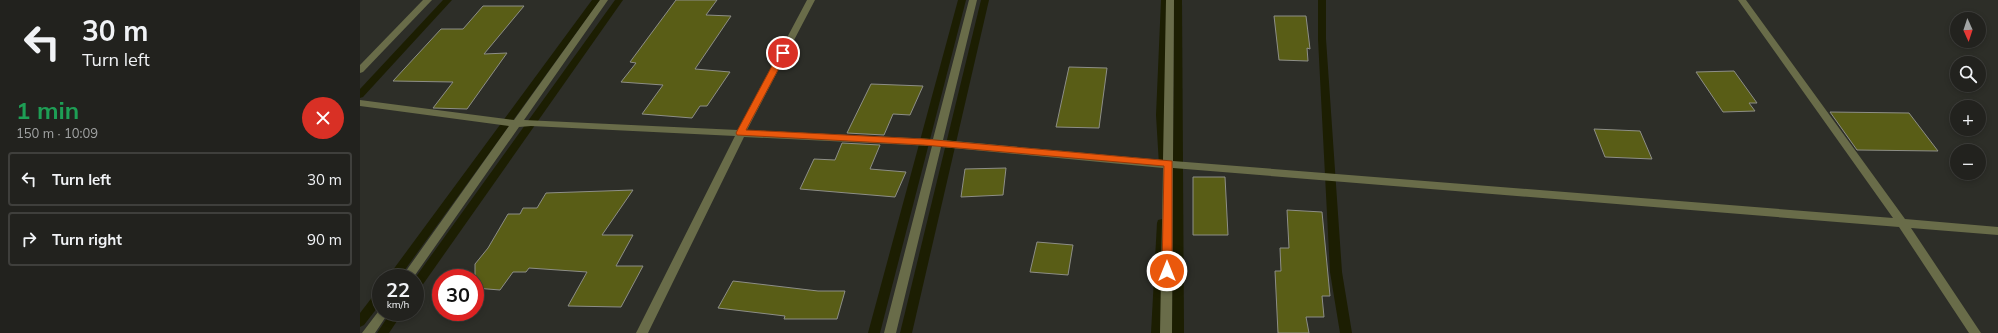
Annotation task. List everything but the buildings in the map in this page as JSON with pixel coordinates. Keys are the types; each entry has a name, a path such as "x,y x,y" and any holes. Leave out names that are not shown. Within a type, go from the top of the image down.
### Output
{"street":[{"path":"360,70 428,0"},
{"path":"413,269 604,0"},
{"path":"642,333 741,133 811,0"},
{"path":"890,333 973,0"},
{"path":"1166,333 1170,0"},
{"path":"1742,0 1901,222 1975,333"},
{"path":"360,103 517,124 531,123 937,143 1901,222 1998,232"},
{"path":"368,333 377,321"}],"waterway":[{"path":"360,95 448,0"},
{"path":"400,269 596,0"},
{"path":"424,274 619,0"},
{"path":"874,333 962,0"},
{"path":"906,333 985,0"},
{"path":"1164,165 1161,115 1165,0"},
{"path":"1178,0 1178,333"},
{"path":"1322,0 1322,39 1336,272 1346,333"},
{"path":"1157,333 1162,223"},
{"path":"360,322 372,306"},
{"path":"383,333 391,321"}],"route":[{"path":"783,53 741,133 924,142 1164,164 1168,163 1167,271"}]}
